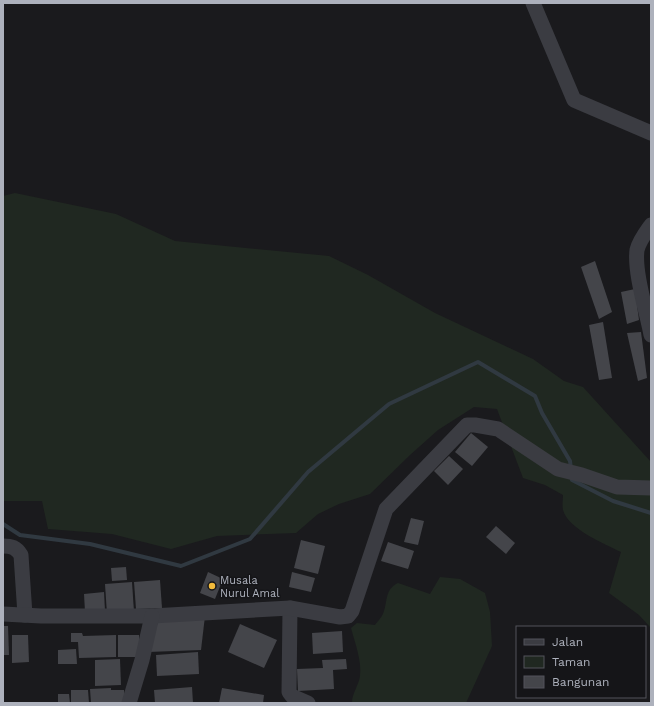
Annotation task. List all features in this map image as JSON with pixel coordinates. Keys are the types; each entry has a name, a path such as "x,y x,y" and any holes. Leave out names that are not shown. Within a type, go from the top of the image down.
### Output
{"street":[{"path":"533,3 574,100 651,133"},
{"path":"651,225 644,234 637,249 638,267 651,335"},
{"path":"3,614 152,616 290,608 340,617 348,616 352,611 386,509 467,425 498,429 558,469 582,475 617,487 651,488"},
{"path":"3,546 11,546 18,549 21,555 25,615"},
{"path":"290,608 288,692 292,696 308,703"},
{"path":"129,703 142,660 152,616"}],"green space":[{"path":"15,193 116,214 175,241 329,256 368,275 435,313 533,359 564,381 583,387 651,462 651,628 639,615 609,593 621,552 579,530 566,517 563,510 563,495 545,485 523,478 497,409 474,407 438,430 370,494 339,504 318,514 296,533 217,536 171,549 112,534 48,529 42,501 3,501 3,196"},
{"path":"440,577 460,579 485,593 490,612 492,646 466,703 352,703 359,679 360,664 351,628 357,623 375,625 385,610 390,589 398,583 430,594"}],"building":[{"path":"595,261 612,312 599,319 581,267"},
{"path":"635,289 639,320 627,324 621,292"},
{"path":"603,322 612,378 599,380 589,325"},
{"path":"641,332 647,378 638,381 627,333"},
{"path":"471,433 488,447 472,466 455,452"},
{"path":"449,456 463,469 448,485 434,471"},
{"path":"411,518 424,521 418,545 404,542"},
{"path":"496,526 515,543 506,554 486,537"},
{"path":"301,540 325,546 318,574 294,568"},
{"path":"388,542 414,551 408,569 381,561"},
{"path":"126,567 127,580 112,581 111,568"},
{"name":"Musala Nurul Amal","path":"208,572 223,579 215,599 200,593"},
{"path":"292,572 315,578 311,592 289,587"},
{"path":"160,580 162,608 136,609 134,582"},
{"path":"132,582 134,612 107,614 105,584"},
{"path":"104,592 105,611 85,612 84,594"},
{"path":"205,616 201,650 148,652 159,619"},
{"path":"240,624 277,640 264,668 228,652"},
{"path":"3,626 8,626 9,655 3,655"},
{"path":"342,631 343,652 313,654 312,633"},
{"path":"71,633 82,633 83,636 116,635 116,657 79,658 78,642 71,642"},
{"path":"12,635 28,635 29,662 12,663"},
{"path":"118,635 139,635 140,657 118,657"},
{"path":"76,649 77,664 58,664 58,650"},
{"path":"198,652 199,674 157,676 156,655"},
{"path":"120,659 121,685 95,686 95,660"},
{"path":"346,659 347,669 333,670 334,689 298,691 297,669 323,668 322,660"},
{"path":"192,687 193,703 155,703 154,690"},
{"path":"111,688 111,690 124,690 125,703 91,703 90,689"},
{"path":"222,688 264,695 263,703 219,703"},
{"path":"71,690 88,690 89,703 71,703"},
{"path":"58,694 69,694 70,703 58,703"}],"waterway":[{"path":"3,524 20,535 90,544 181,566 250,539 308,472 389,404 478,362 535,396 542,413 570,461 571,469"},
{"path":"571,475 572,480 613,501 651,513"}],"place":[{"name":"Musala Nurul Amal","path":"212,586"}]}
